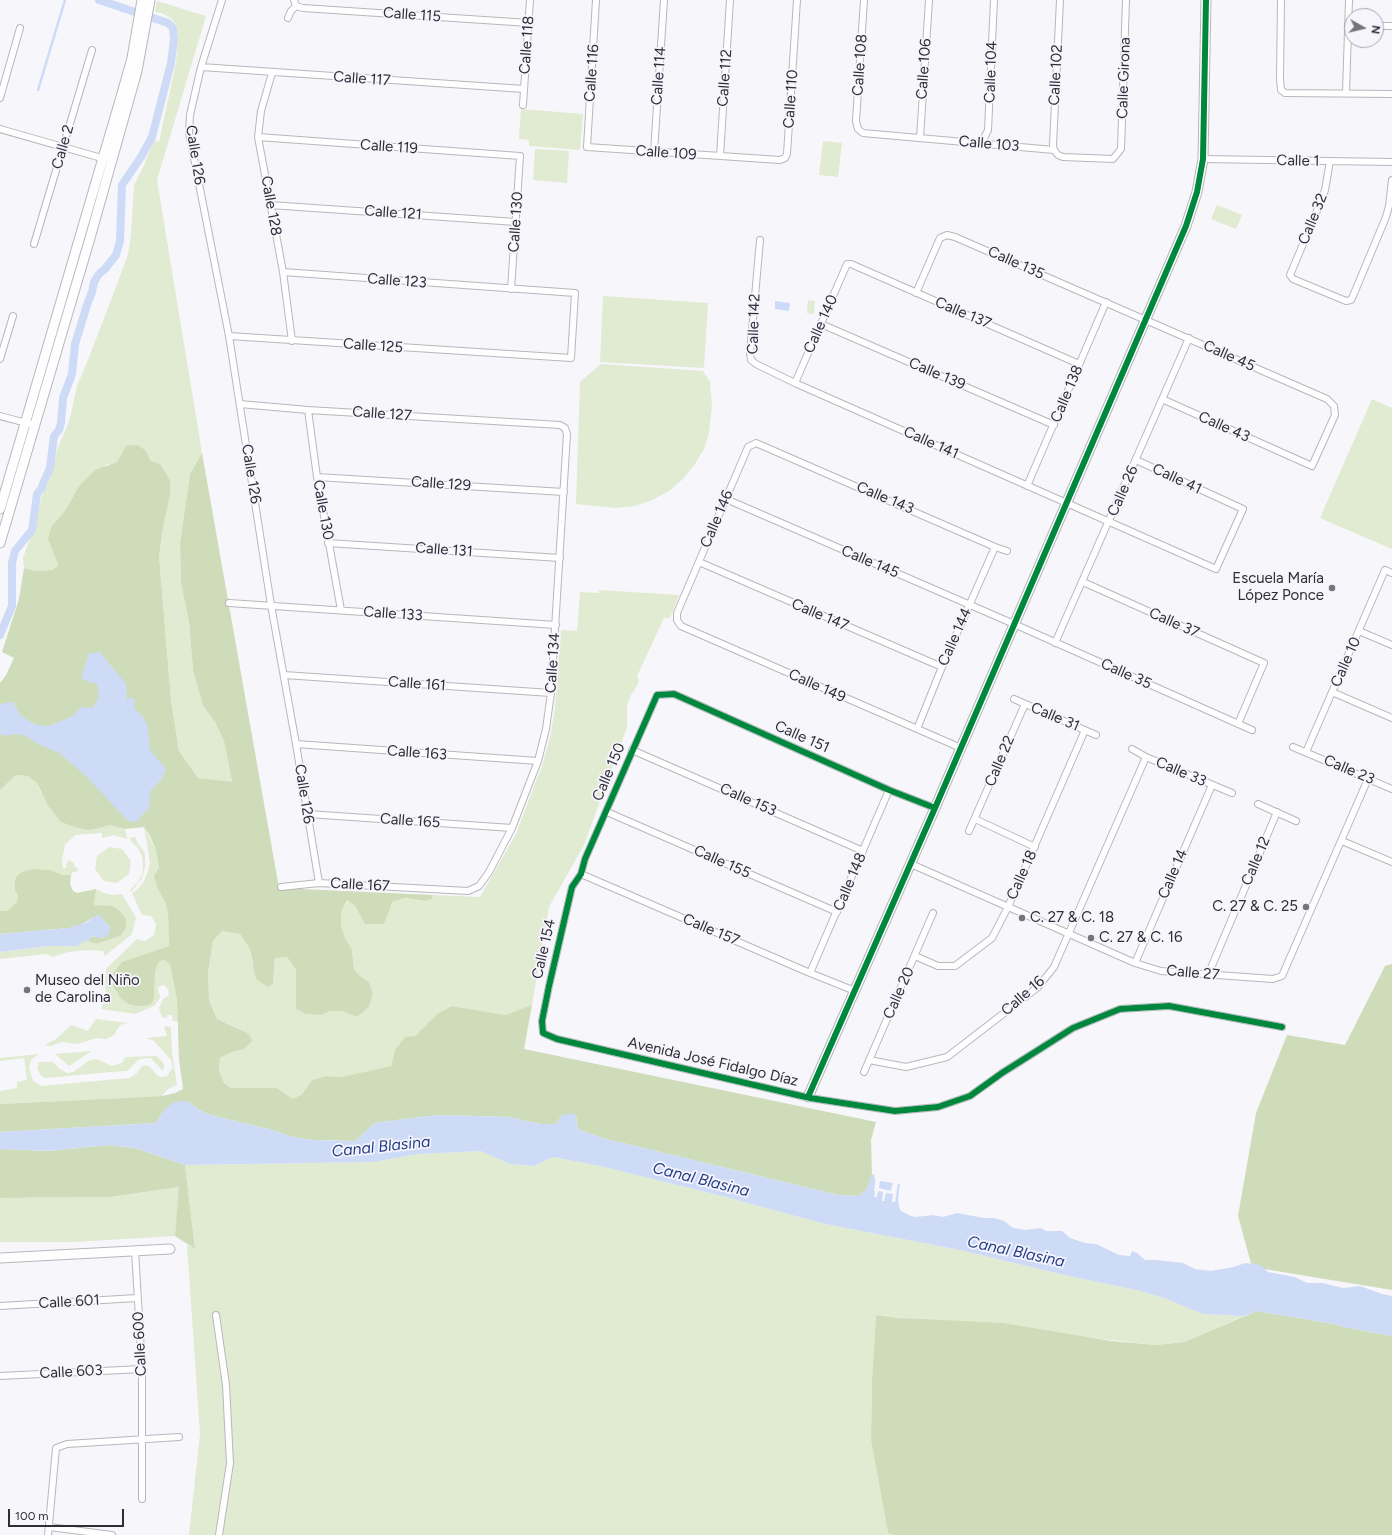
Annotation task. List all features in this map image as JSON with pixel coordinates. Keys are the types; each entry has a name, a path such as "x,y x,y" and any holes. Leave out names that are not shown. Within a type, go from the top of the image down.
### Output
{"street":[{"name":"Calle 126","path":"222,0 201,67 190,115 190,133 229,336 271,605 319,882"},
{"name":"Calle 118","path":"524,90 530,0"},
{"name":"Calle 116","path":"587,147 596,0"},
{"name":"Calle 114","path":"654,152 664,0"},
{"name":"Calle 112","path":"720,156 730,0"},
{"name":"Calle 110","path":"746,158 780,160 785,158 787,154 797,0"},
{"name":"Calle 108","path":"858,129 856,121 864,0"},
{"name":"Calle 106","path":"920,138 929,0"},
{"name":"Calle 104","path":"982,143 988,130 994,0"},
{"name":"Calle 102","path":"1054,150 1060,0"},
{"name":"Calle Girona","path":"1117,154 1121,148 1126,0"},
{"path":"808,1097 911,864 1186,226 1197,192 1203,159 1206,0"},
{"path":"1281,0 1281,90 1286,93 1392,94"},
{"path":"0,543 30,424 107,160 132,58 142,25 146,3"},
{"name":"Calle 115","path":"295,3 303,8 529,23"},
{"path":"288,18 295,3"},
{"path":"0,98 20,28"},
{"path":"1346,93 1349,48"},
{"name":"Calle 2","path":"34,244 92,50"},
{"name":"Calle 117","path":"201,67 524,90"},
{"name":"Calle 128","path":"272,72 261,111 258,137 283,272 292,341"},
{"path":"523,105 524,90"},
{"path":"0,129 107,160"},
{"name":"Calle 103","path":"858,129 863,133 1054,150 1058,155 1063,157 1113,159 1117,154"},
{"name":"Calle 119","path":"258,137 520,156"},
{"name":"Calle 109","path":"587,147 746,158"},
{"name":"Calle 130","path":"511,289 520,156"},
{"name":"Calle 1","path":"1203,159 1392,162"},
{"name":"Calle 32","path":"1330,161 1322,199 1290,275 1293,279 1346,302 1351,300 1386,217 1389,206 1392,180"},
{"name":"Calle 121","path":"270,205 516,222"},
{"name":"Calle 135","path":"916,293 940,238 947,235 955,236 1146,320"},
{"name":"Calle 142","path":"760,240 750,353 751,360 756,364 795,383"},
{"name":"Calle 140","path":"795,383 847,264"},
{"name":"Calle 137","path":"847,264 851,264 1080,364"},
{"name":"Calle 123","path":"283,272 511,289 575,292 571,358 517,355"},
{"name":"Calle 138","path":"1027,486 1106,302"},
{"path":"0,358 13,316"},
{"name":"Calle 45","path":"1146,320 1327,399 1334,406 1335,414 1312,466 1286,455"},
{"name":"Calle 139","path":"821,324 1054,425"},
{"name":"Calle 125","path":"229,336 517,355"},
{"name":"Calle 26","path":"1056,643 1188,338"},
{"name":"Calle 141","path":"795,383 1180,553"},
{"name":"Calle 43","path":"1162,399 1286,455"},
{"name":"Calle 127","path":"240,404 308,410 524,423"},
{"name":"Calle 130","path":"308,410 328,543 341,610"},
{"path":"0,416 30,424"},
{"name":"Calle 134","path":"439,889 468,891 479,886 489,872 512,828 538,761 546,729 551,693 556,625 567,434 565,428 560,425 524,423"},
{"path":"0,509 30,424"},
{"name":"Calle 146","path":"677,620 678,613 748,447 756,443 775,451"},
{"name":"Calle 143","path":"775,451 1007,551"},
{"name":"Calle 41","path":"1136,460 1243,509 1216,569 1180,553"},
{"name":"Calle 129","path":"317,476 564,492"},
{"name":"Calle 145","path":"726,499 1014,624"},
{"name":"Calle 131","path":"328,543 560,558"},
{"name":"Calle 144","path":"917,729 942,667 995,547"},
{"name":"Calle 147","path":"699,562 942,667"},
{"name":"Calle 10","path":"1306,752 1385,570 1392,573"},
{"name":"Calle 37","path":"1083,582 1264,663 1238,724"},
{"name":"Calle 133","path":"229,603 556,625"},
{"name":"Calle 149","path":"677,620 681,626 961,748"},
{"name":"Calle 35","path":"1014,624 1252,730"},
{"path":"1359,631 1392,645"},
{"name":"Calle 161","path":"284,675 551,693"},
{"path":"1332,692 1392,718"},
{"name":"Calle 151","path":"657,696 674,694 889,790 935,808"},
{"name":"Calle 150","path":"581,874 585,859 657,696"},
{"name":"Calle 31","path":"1014,699 1096,735"},
{"name":"Calle 22","path":"969,831 1025,704"},
{"name":"Calle 18","path":"915,956 938,966 955,966 992,938 1008,907 1035,847 1085,730"},
{"name":"Calle 163","path":"296,744 538,761"},
{"name":"Calle 23","path":"1293,747 1392,789"},
{"name":"Calle 33","path":"1132,749 1146,757 1232,793"},
{"name":"Calle 153","path":"632,750 863,851"},
{"name":"Calle 16","path":"869,1060 906,1067 947,1057 1038,987 1054,967 1146,757"},
{"name":"Calle 27","path":"911,864 1069,934 1135,962 1161,971 1273,979 1282,976 1368,779"},
{"name":"Calle 14","path":"1135,962 1212,784"},
{"name":"Calle 148","path":"810,973 889,790"},
{"path":"1258,804 1296,820"},
{"name":"Calle 155","path":"607,812 837,912"},
{"name":"Calle 12","path":"1208,975 1277,812"},
{"name":"Calle 165","path":"308,814 512,828"},
{"path":"975,819 1035,847"},
{"path":"1342,841 1392,862"},
{"name":"Calle 157","path":"581,874 810,973 855,990"},
{"name":"Calle 154","path":"543,1033 542,1021 572,887 581,874"},
{"name":"Calle 167","path":"281,887 319,882 439,889"},
{"name":"Calle 20","path":"864,1072 915,956 932,913"},
{"name":"Avenida José Fidalgo Díaz","path":"543,1033 557,1039 808,1097 895,1111 938,1108 970,1096 1002,1073 1073,1028 1120,1009 1169,1006 1282,1027"},
{"path":"0,1254 4,1258 170,1249"},
{"name":"Calle 600","path":"135,1250 142,1369 142,1499"},
{"name":"Calle 601","path":"0,1306 137,1298"},
{"path":"216,1314 226,1385 230,1463 219,1535"},
{"name":"Calle 603","path":"0,1376 142,1369"},
{"path":"48,1535 56,1448 67,1444 179,1437"},
{"path":"49,1527 112,1535"}],"green space":[{"path":"157,1 206,16 157,180 202,453 190,474 180,543 181,583 189,623 193,670 203,706 215,722 224,741 232,783 198,778 179,751 171,700 159,556 164,522 170,496 146,451 126,446 117,462 106,465 72,497 64,512 51,527 48,539 58,565 53,570 36,571 24,568 23,558 35,527 41,498 50,479 58,447 69,422 77,386 128,255 134,185 154,140 159,142 176,63 178,38 177,27 172,19 162,13 155,12"},
{"path":"521,109 583,114 580,150 529,146 529,140 519,139"},
{"path":"823,141 842,143 838,177 819,175"},
{"path":"535,149 569,151 567,183 533,180"},
{"path":"1217,205 1242,215 1236,229 1211,219"},
{"path":"603,296 708,303 704,368 600,362"},
{"path":"808,300 815,301 814,314 807,313"},
{"path":"601,364 703,371 710,382 712,406 709,433 704,449 695,464 683,479 669,491 650,501 635,506 616,508 576,504 580,382"},
{"path":"1372,399 1392,408 1392,549 1320,518"},
{"path":"138,445 146,451 151,461 160,464 170,480 170,496 164,522 159,556 171,700 179,751 198,778 232,782 224,741 215,722 203,706 193,670 189,623 181,583 180,543 190,474 202,453 279,888 433,895 432,899 426,901 405,898 392,902 384,924 365,924 355,906 347,900 341,913 341,926 346,940 352,949 354,969 360,976 369,982 373,994 369,1007 357,1017 341,1011 331,1011 321,1015 306,1014 296,1009 296,970 287,957 275,958 273,984 268,987 256,979 250,949 240,934 222,931 213,941 208,973 209,1000 217,1019 249,1034 252,1041 244,1049 232,1052 220,1058 219,1071 224,1083 231,1088 277,1088 293,1099 302,1094 312,1080 326,1076 341,1077 391,1066 395,1050 405,1037 415,1036 437,1014 451,1006 505,1015 532,1005 524,1049 876,1122 871,1140 872,1174 867,1189 859,1196 838,1195 602,1138 578,1129 576,1116 561,1116 556,1124 540,1124 509,1117 441,1115 375,1123 355,1141 311,1140 293,1137 272,1130 210,1115 199,1110 189,1102 166,1108 156,1123 0,1132 0,1104 162,1096 175,1093 183,1089 179,1059 177,999 170,964 165,960 160,961 157,965 155,973 154,999 151,1004 136,1006 129,1004 121,999 113,986 113,974 122,962 169,946 168,913 154,876 159,868 156,850 150,836 144,827 125,829 110,825 89,830 61,822 49,807 37,783 28,776 16,775 0,790 0,683 6,675 14,658 2,652 19,599 24,568 36,571 53,570 58,565 48,539 51,527 64,512 79,486 95,470 117,462 126,446"},
{"path":"599,590 679,595 670,618 664,618 637,676 639,682 627,705 627,727 584,845 549,907 532,1005 505,1015 450,1006 437,1014 415,1036 395,1050 391,1066 341,1077 326,1076 312,1080 302,1094 293,1099 277,1088 231,1088 224,1083 219,1071 220,1058 232,1052 244,1049 237,1028 217,1019 209,1000 208,973 213,941 222,931 240,934 250,949 252,962 273,984 275,957 287,957 296,970 296,1009 306,1014 320,1015 331,1011 341,1011 357,1017 369,1007 373,994 369,982 360,976 354,969 352,949 346,940 341,926 341,913 348,900 355,906 365,924 384,924 391,902 405,898 426,901 432,899 433,895 480,897 516,834 543,763 551,734 555,707 561,630 577,631 580,592 599,593"},
{"path":"16,775 28,776 37,783 41,792 78,828 96,829 110,825 117,826 125,829 127,839 114,835 102,838 102,833 75,835 65,845 62,860 63,868 66,868 66,864 69,860 74,863 74,866 78,869 77,872 73,872 71,875 63,875 50,870 15,890 18,896 17,902 7,911 0,911 0,790"},
{"path":"144,827 156,850 159,869 158,889 165,902 168,913 169,946 161,949 113,986 121,999 136,1006 145,1006 154,999 155,973 157,965 160,961 166,960 170,964 174,976 178,1021 173,1021 172,1015 167,1015 167,1018 162,1017 159,1008 163,999 168,996 169,992 166,986 162,985 158,988 160,998 154,1006 135,1014 101,1009 105,996 106,969 137,939 145,941 154,935 156,924 151,916 142,915 132,893 138,889 144,881 150,863"},
{"path":"136,837 137,842 145,853 145,867 142,878 131,892 130,890 142,875 143,866 142,856 138,848 130,840 130,838"},
{"path":"109,847 122,849 131,861 129,874 117,883 104,881 95,869 97,856"},
{"path":"34,869 50,870 63,875 71,875 70,884 73,891 77,893 96,889 94,905 112,906 120,911 126,919 126,928 120,936 96,944 88,941 92,936 103,938 110,927 100,917 92,918 79,926 69,928 0,934 0,911 7,911 17,902 18,896 15,890 16,877 22,872"},
{"path":"96,889 113,895 122,894 136,918 132,934 105,956 103,951 88,950 68,952 52,957 47,954 0,959 0,952 48,946 78,946 82,942 88,941 96,944 120,936 102,905 94,905"},
{"path":"1392,964 1392,1290 1252,1267 1238,1216 1256,1113 1287,1035 1345,1045 1385,966"},
{"path":"96,1019 128,1023 120,1025 114,1035 106,1039 96,1038 77,1044 62,1042 51,1046 44,1045 55,1040 71,1025 88,1031"},
{"path":"164,1026 171,1027 172,1053 177,1085 168,1089 162,1096 0,1104 0,1091 17,1088 17,1082 27,1080 24,1058 0,1061 0,1058 39,1054 31,1060 29,1068 33,1081 41,1086 130,1078 145,1065 150,1067 158,1076 167,1076 173,1067 171,1060 154,1041 146,1038 167,1036"},
{"path":"92,1051 69,1066 55,1054"},
{"path":"157,1056 164,1064 164,1069 162,1070 151,1058 138,1060 127,1071 46,1078 42,1077 37,1069 39,1062 51,1062 67,1073 73,1072 90,1060 96,1059 112,1066 122,1063 125,1057"},
{"path":"107,1145 135,1148 185,1165 195,1249 175,1236 179,1187 111,1197 0,1198 0,1149 50,1151"},
{"path":"481,1151 510,1164 534,1166 553,1157 600,1166 718,1195 825,1224 960,1250 1064,1275 1136,1290 1164,1298 1203,1314 1244,1316 1184,1342 1157,1345 876,1315 872,1379 871,1440 888,1533 893,1535 189,1535 200,1434 187,1245 195,1249 185,1165 373,1162 418,1154"},
{"path":"180,1187 175,1236 75,1242 0,1242 0,1198 111,1197"},
{"path":"1257,1311 1334,1324 1392,1336 1392,1535 893,1535 888,1533 871,1440 872,1379 876,1315 900,1318 1003,1323 1111,1341 1157,1345 1184,1342"}],"water":[{"path":"775,301 790,303 789,311 775,309"},
{"path":"100,652 126,684 127,702 130,697 133,698 135,702 134,708 143,717 148,727 150,750 166,769 162,779 150,791 149,808 135,823 127,820 86,776 59,753 38,744 26,736 15,734 6,736 0,734 0,704 13,702 20,715 36,725 49,726 73,716 81,707 92,708 99,697 97,684 81,679 89,653"},
{"path":"98,914 110,927 109,934 103,938 92,936 88,941 82,942 79,946 48,946 0,952 0,934 69,928 87,922"},
{"name":"Canal Blasina","path":"180,1101 189,1102 199,1110 210,1115 272,1130 293,1137 311,1140 355,1141 375,1123 441,1115 509,1117 540,1124 556,1124 561,1116 572,1113 576,1116 578,1129 602,1138 838,1195 859,1196 867,1189 872,1174 874,1175 875,1179 880,1181 900,1184 898,1199 899,1207 901,1211 911,1216 916,1217 933,1215 943,1217 957,1213 984,1218 994,1218 1004,1221 1013,1228 1025,1230 1041,1228 1046,1231 1062,1231 1070,1238 1085,1243 1096,1244 1119,1255 1130,1256 1132,1251 1137,1253 1145,1260 1183,1263 1195,1269 1211,1271 1234,1267 1245,1263 1261,1265 1268,1272 1295,1277 1307,1283 1322,1283 1343,1288 1360,1286 1392,1296 1392,1336 1334,1324 1257,1311 1244,1316 1203,1314 1164,1298 1136,1290 1064,1275 960,1250 825,1224 718,1195 600,1166 553,1157 534,1166 510,1164 481,1151 418,1154 373,1162 185,1165 135,1148 107,1145 50,1151 0,1149 0,1132 156,1123 166,1108 173,1103"}],"pier":[{"path":"876,1176 876,1178 880,1179 879,1188 891,1191 893,1181 898,1182 895,1202 892,1202 893,1194 886,1193 884,1201 882,1201 883,1192 878,1191 877,1197 874,1197"}],"waterway":[{"path":"38,90 65,0"},
{"path":"0,635 12,606 12,563 15,551 32,530 37,494 42,488 50,468 54,436 59,430 63,398 72,374 75,344 94,282 116,255 120,241 122,185 141,157 152,137 171,63 174,39 173,28 168,23 99,0"}],"cycle path":[{"path":"808,1097 935,808 1186,226 1197,192 1203,159 1206,0"},
{"path":"935,808 889,790 674,694 657,695 585,859 581,874 572,887 542,1021 543,1033 557,1039 810,1098 895,1111 938,1107 970,1096 1002,1073 1073,1028 1120,1009 1169,1006 1282,1027"}],"place":[{"name":"Escuela María López Ponce","path":"1332,588"},
{"name":"C. 27 & C. 25","path":"1306,907"},
{"name":"C. 27 & C. 18","path":"1022,918"},
{"name":"C. 27 & C. 16","path":"1091,938"},
{"name":"Museo del Niño de Carolina","path":"27,990"}]}
